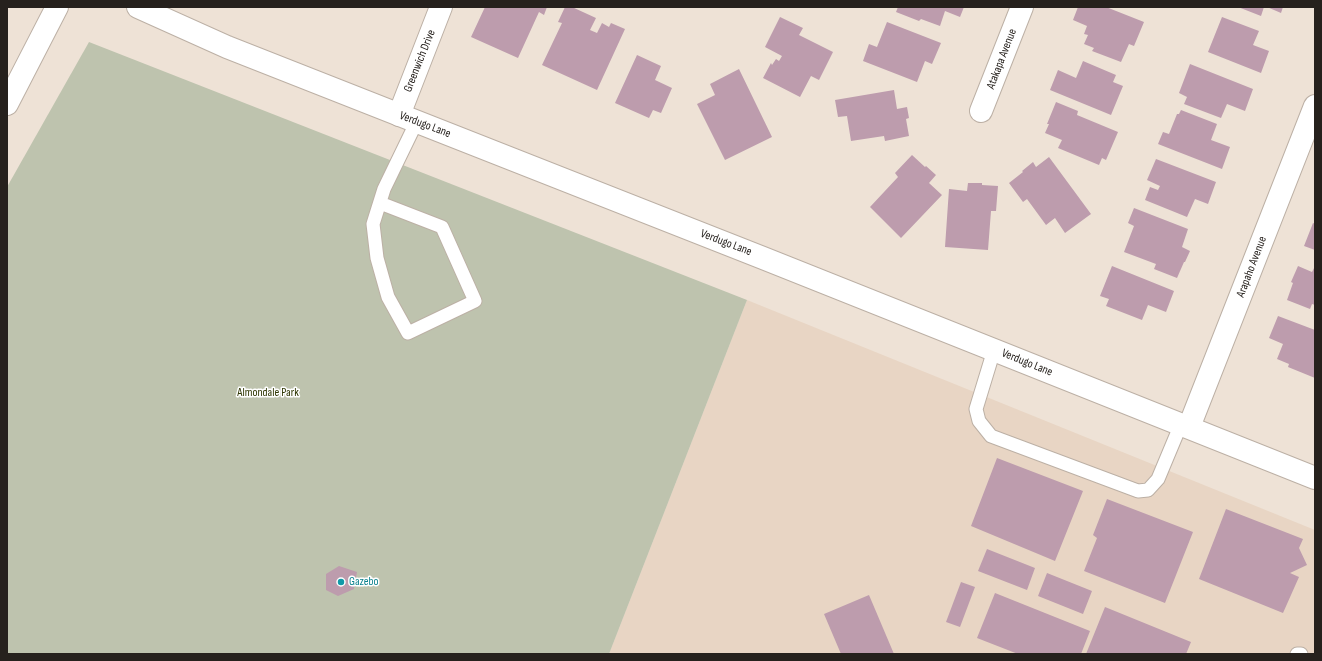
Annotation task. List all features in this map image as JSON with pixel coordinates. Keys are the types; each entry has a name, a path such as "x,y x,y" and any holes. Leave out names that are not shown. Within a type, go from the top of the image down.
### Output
{"street":[{"path":"7,104 57,7"},
{"name":"Verdugo Lane","path":"138,7 227,47 1315,478"},
{"name":"Greenwich Drive","path":"408,118 441,7"},
{"name":"Atakapa Avenue","path":"981,111 1022,7"},
{"name":"Arapaho Avenue","path":"1185,426 1315,106"}],"lane":[{"path":"380,203 442,227 475,301 408,333 388,297 377,258 373,224 408,118"},
{"path":"994,350 976,409 979,421 991,436 1138,491 1148,490 1158,479 1185,426"},
{"path":"1297,654 1302,654"}],"shaded area":[{"path":"747,300 1315,530 1315,654 609,654"}],"green space":[{"name":"Almondale Park","path":"89,42 747,300 609,654 7,654 7,187"}],"building":[{"path":"485,7 547,7 544,15 539,12 518,58 471,37"},
{"path":"565,7 572,7 596,18 590,30 597,33 602,23 609,27 611,23 625,29 597,90 542,65 562,23 558,22"},
{"path":"898,7 964,7 960,17 945,11 940,26 921,19 919,21 896,12"},
{"path":"1078,7 1106,7 1144,22 1134,46 1129,44 1121,62 1092,51 1094,48 1084,44 1088,35 1084,34 1087,26 1073,20"},
{"path":"1238,7 1264,7 1261,16"},
{"path":"1267,7 1283,7 1281,13"},
{"path":"780,17 803,28 799,35 833,52 819,80 811,76 800,97 763,78 771,63 772,65 776,59 779,61 782,56 765,47"},
{"path":"1222,17 1259,31 1253,45 1269,51 1261,73 1208,52"},
{"path":"887,22 941,43 932,64 925,61 917,82 863,61 869,44 877,47"},
{"path":"637,55 661,66 655,80 672,88 661,113 653,110 649,118 615,103"},
{"path":"1083,61 1116,75 1113,82 1123,86 1111,115 1050,90 1058,70 1076,78"},
{"path":"1190,64 1253,89 1245,111 1227,104 1221,118 1184,104 1187,97 1179,93"},
{"path":"739,69 772,137 725,160 697,104 715,95 710,84"},
{"path":"894,90 897,109 907,107 909,118 906,119 909,136 885,141 884,136 851,141 847,116 838,117 835,100"},
{"path":"1056,102 1078,111 1077,115 1118,132 1106,160 1102,158 1099,165 1058,148 1062,140 1045,133"},
{"path":"1181,110 1217,124 1211,140 1230,147 1222,169 1158,144 1163,132 1169,134 1177,114 1179,114"},
{"path":"912,155 936,175 929,183 942,195 901,238 870,207 898,177 895,173"},
{"path":"1049,157 1091,214 1065,233 1055,218 1046,225 1027,199 1023,202 1009,183 1033,162 1036,167"},
{"path":"1156,159 1216,182 1208,204 1195,199 1187,217 1145,200 1150,187 1158,190 1160,186 1147,180"},
{"path":"968,183 982,183 982,185 998,186 996,211 991,211 988,250 945,247 949,189 967,191"},
{"path":"1134,208 1188,229 1182,247 1190,251 1177,278 1154,269 1156,264 1124,252 1134,226 1128,223"},
{"path":"1313,223 1315,224 1315,250 1304,246"},
{"path":"1112,266 1174,291 1166,312 1148,305 1142,320 1106,306 1109,299 1100,296"},
{"path":"1298,266 1312,272 1315,266 1315,305 1312,304 1310,309 1287,300 1293,283 1291,282"},
{"path":"1278,316 1315,330 1315,378 1288,367 1289,364 1277,359 1283,344 1269,338"},
{"path":"997,458 1083,491 1055,561 971,526"},
{"path":"1107,499 1193,532 1165,603 1084,571 1097,538 1093,535"},
{"path":"1226,509 1303,539 1299,548 1307,565 1290,573 1299,577 1283,613 1199,579"},
{"path":"987,549 1035,568 1027,590 978,571"},
{"name":"Gazebo","path":"339,566 357,572 354,589 338,596 326,590 326,574"},
{"path":"1047,573 1092,591 1083,614 1038,596"},
{"path":"961,582 975,587 960,627 946,622"},
{"path":"995,593 1090,631 1081,654 1018,654 977,638"},
{"path":"869,595 894,654 841,654 824,614"},
{"path":"1105,607 1191,642 1186,654 1086,654"}],"place":[{"name":"Gazebo","path":"341,582"}]}
